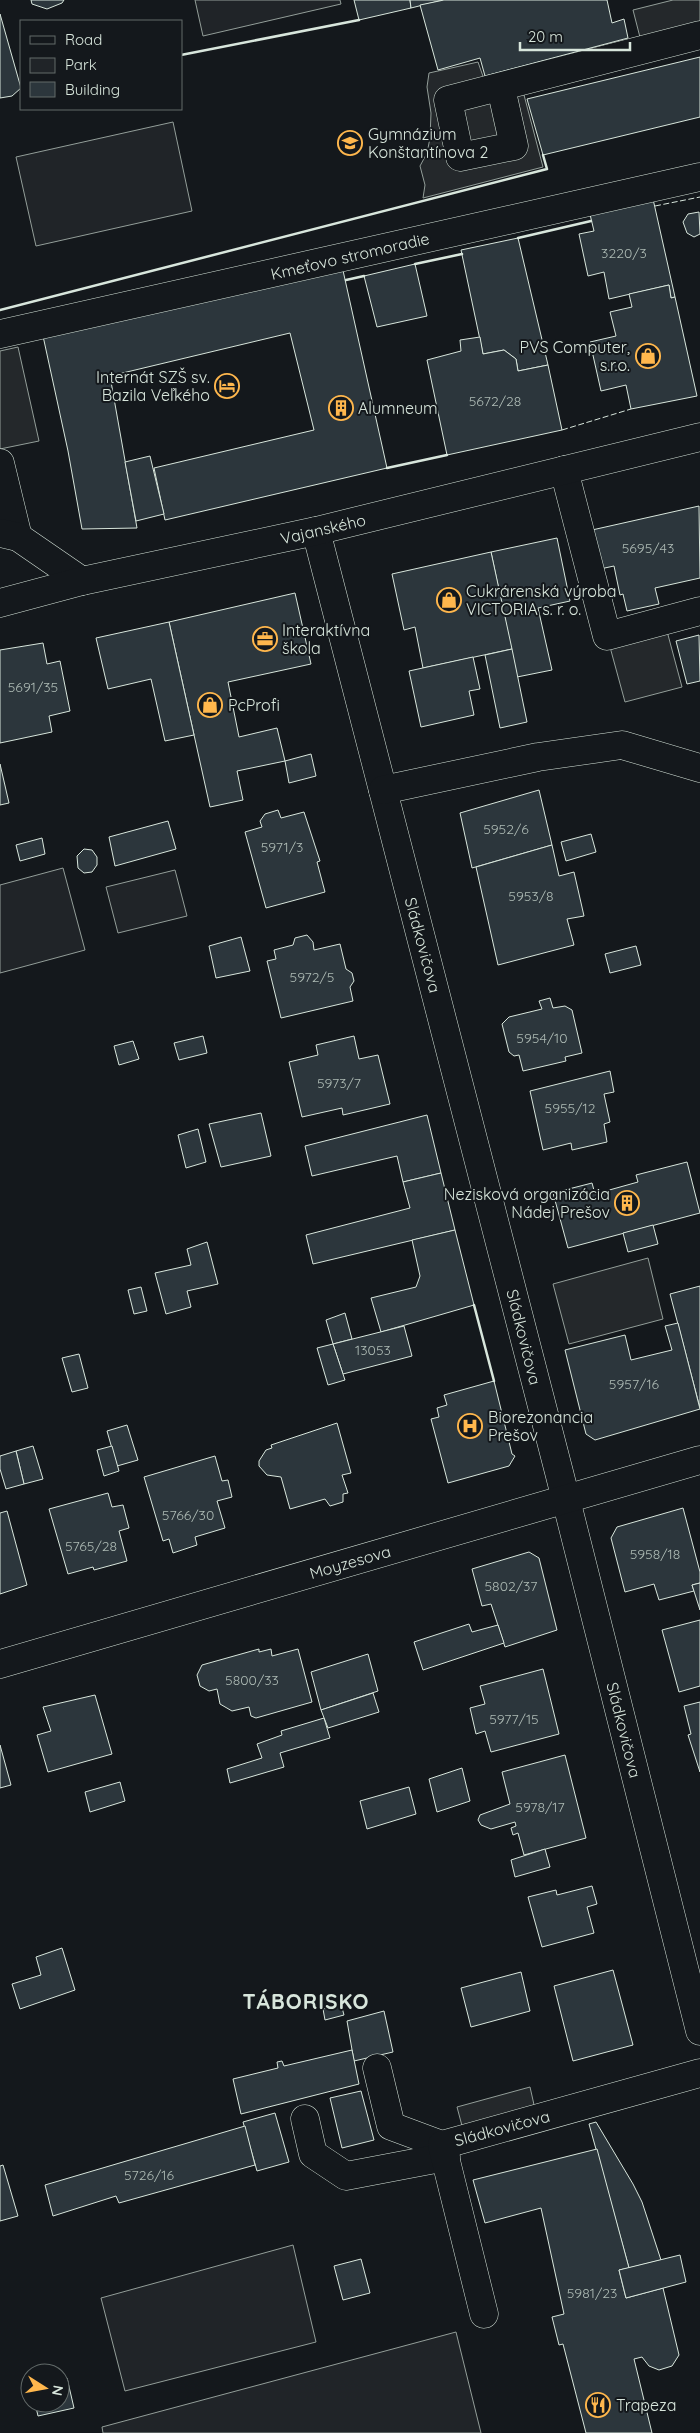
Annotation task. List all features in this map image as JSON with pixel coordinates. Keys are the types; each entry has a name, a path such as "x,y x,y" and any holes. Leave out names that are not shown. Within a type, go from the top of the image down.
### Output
{"street":[{"path":"501,88 700,35"},
{"name":"Kmeťovo stromoradie","path":"0,334 700,177"},
{"name":"Vajanského","path":"0,603 82,582 316,531 700,437"},
{"path":"0,463 9,535 82,582"},
{"path":"564,470 607,636 700,611"},
{"name":"Sládkovičova","path":"316,531 700,2031"},
{"path":"383,790 538,757 622,745 700,768"},
{"name":"Moyzesova","path":"0,1664 700,1460"},
{"path":"377,2068 391,2126 444,2151"},
{"name":"Sládkovičova","path":"484,2314 444,2151 700,2073"},
{"path":"305,2119 313,2154 346,2176 444,2151"}],"green space":[{"path":"195,0 340,0 341,4 203,36"},
{"path":"173,122 192,211 36,246 16,157"},
{"path":"63,868 85,950 0,973 0,885"},
{"path":"175,870 187,916 118,933 106,887"},
{"path":"293,2245 316,2342 125,2391 101,2298"},
{"path":"456,2332 481,2433 103,2433 102,2427"}],"shaded area":[{"path":"673,0 700,0 700,35 643,49 633,10"},
{"path":"478,62 486,85 519,76 543,167 423,198 425,185 420,166 427,153 430,138 431,113 427,87 429,73"},
{"path":"18,347 39,441 0,449 0,351"},
{"path":"664,620 682,687 625,702 607,636"},
{"path":"648,1258 663,1319 569,1344 553,1284"},
{"path":"530,2087 537,2118 465,2137 457,2107"}],"building":[{"path":"31,0 64,0 62,3 47,9 32,4"},
{"path":"354,0 410,0 411,8 359,20"},
{"path":"410,0 443,0 411,8"},
{"path":"444,0 607,0 612,23 624,19 628,38 485,76 480,58 438,70 420,5"},
{"path":"0,14 20,89 12,96 0,98"},
{"path":"700,57 700,117 543,155 527,99"},
{"path":"651,190 675,297 671,298 669,285 609,299 604,272 588,276 579,234 594,231 588,206"},
{"path":"699,212 700,234 694,237 687,233 683,222 688,214"},
{"path":"518,238 548,365 518,371 516,359 504,350 483,354 461,250"},
{"path":"415,264 427,316 377,327 364,276"},
{"name":"Alumneum","path":"342,266 387,468 165,520 154,468 314,430 290,333 110,376 137,528 82,529 68,451 43,336"},
{"path":"669,285 671,298 675,297 697,396 631,409 626,385 601,391 590,342 616,336 610,312 632,307 629,294"},
{"path":"480,337 483,354 504,350 516,359 518,371 548,365 562,430 447,455 427,360 461,351 460,340"},
{"path":"150,456 164,514 136,521 125,462"},
{"path":"699,506 700,578 655,588 659,604 627,611 623,594 620,595 614,566 600,569 592,530"},
{"path":"557,538 570,601 538,608 552,670 517,677 491,552"},
{"name":"Cukrárenská výroba VICTORIA s. r. o.","path":"491,552 512,649 423,668 415,627 404,630 392,574"},
{"name":"PcProfi","path":"295,593 311,664 228,682 239,737 277,728 285,761 237,771 243,800 210,807 169,622"},
{"path":"169,622 194,735 165,741 151,679 108,689 96,638"},
{"path":"699,635 700,681 687,684 676,641"},
{"path":"43,643 47,664 60,661 70,711 49,716 52,732 0,743 0,650"},
{"path":"512,649 527,722 500,728 485,655"},
{"path":"473,657 480,689 469,691 474,715 421,727 409,671"},
{"path":"311,754 316,776 289,783 285,761"},
{"path":"0,764 9,803 0,805"},
{"path":"539,790 552,845 472,868 460,813"},
{"path":"278,810 281,818 304,812 320,861 317,862 325,892 266,908 245,832 262,827 260,821 265,814"},
{"path":"168,821 176,849 115,866 109,837"},
{"path":"591,834 596,852 566,861 561,842"},
{"path":"42,838 45,854 20,861 16,845"},
{"path":"552,845 559,876 574,872 584,916 567,919 574,945 498,965 476,867"},
{"path":"84,849 92,850 97,857 97,865 92,872 84,873 78,868 77,856"},
{"path":"307,935 313,942 314,950 340,944 346,969 352,973 354,981 350,987 353,1001 281,1018 267,961 276,959 274,950 293,945 295,938"},
{"path":"241,937 250,971 216,978 209,946"},
{"path":"636,946 641,965 610,973 605,954"},
{"path":"550,998 553,1008 565,1006 572,1010 582,1053 565,1057 566,1061 523,1071 519,1055 514,1056 509,1052 502,1024 509,1017 542,1009 539,1001"},
{"path":"203,1036 207,1053 179,1060 174,1043"},
{"path":"354,1036 359,1059 378,1055 390,1104 343,1115 342,1108 302,1117 289,1062 318,1055 316,1045"},
{"path":"133,1041 139,1059 119,1065 114,1046"},
{"path":"610,1071 614,1092 604,1094 610,1122 604,1124 607,1142 572,1150 571,1143 543,1150 530,1091"},
{"path":"261,1113 271,1156 221,1167 209,1124"},
{"path":"427,1115 441,1173 403,1182 397,1156 312,1176 305,1146"},
{"path":"198,1129 206,1162 186,1168 178,1135"},
{"name":"Nezisková organizácia Nádej Prešov","path":"687,1162 700,1213 568,1248 553,1193 592,1183 595,1194 638,1182 636,1175"},
{"path":"441,1173 455,1230 313,1264 306,1235 410,1208 403,1182"},
{"path":"653,1225 658,1244 628,1252 623,1233"},
{"path":"455,1230 474,1305 381,1332 371,1298 416,1287 420,1276 412,1240"},
{"path":"207,1242 218,1284 187,1291 191,1307 166,1314 155,1273 191,1265 187,1249"},
{"path":"700,1286 700,1408 670,1294"},
{"path":"141,1287 147,1311 134,1314 128,1290"},
{"path":"345,1313 352,1339 333,1344 326,1320"},
{"path":"678,1323 700,1409 595,1440 586,1434 565,1350 625,1335 631,1360 672,1350 665,1326"},
{"path":"404,1326 412,1356 343,1374 333,1344"},
{"path":"333,1344 345,1380 328,1385 317,1348"},
{"path":"79,1354 88,1388 72,1392 62,1358"},
{"name":"Biorezonancia Prešov","path":"494,1381 512,1454 515,1456 509,1466 448,1483 431,1419 439,1417 437,1408 447,1405 444,1395"},
{"path":"337,1423 351,1473 342,1475 348,1493 343,1494 343,1502 330,1506 325,1499 290,1509 281,1477 267,1475 259,1466 259,1461 266,1450 272,1448 271,1445"},
{"path":"127,1425 138,1460 117,1466 107,1431"},
{"path":"33,1446 43,1479 24,1484 16,1451"},
{"path":"112,1446 119,1471 104,1476 97,1450"},
{"path":"16,1451 24,1484 6,1489 0,1469 0,1456"},
{"path":"215,1456 222,1481 228,1480 232,1497 217,1501 225,1528 195,1537 197,1545 173,1553 169,1539 163,1541 144,1477"},
{"path":"108,1493 112,1507 123,1505 129,1528 119,1531 127,1561 94,1570 93,1567 68,1574 49,1509"},
{"path":"683,1508 700,1572 700,1583 692,1585 694,1591 659,1600 654,1584 625,1592 611,1538 617,1527"},
{"path":"7,1511 27,1585 0,1594 0,1513"},
{"path":"529,1552 539,1558 557,1630 505,1647 491,1604 482,1606 472,1569"},
{"path":"700,1583 700,1610 692,1585"},
{"path":"700,1620 700,1686 679,1692 662,1630"},
{"path":"469,1624 472,1632 498,1625 504,1643 423,1670 414,1642"},
{"path":"259,1649 259,1652 271,1649 272,1656 298,1649 312,1702 256,1718 251,1716 249,1707 232,1711 220,1704 217,1689 209,1691 200,1686 197,1675 202,1665"},
{"path":"368,1654 378,1691 321,1710 311,1672"},
{"path":"543,1669 559,1734 491,1752 485,1731 476,1734 470,1708 485,1704 480,1686"},
{"path":"373,1693 379,1712 328,1728 321,1710"},
{"path":"95,1695 112,1754 48,1772 37,1735 51,1731 43,1707"},
{"path":"700,1702 700,1772 688,1735 691,1734 684,1706"},
{"path":"324,1718 330,1738 280,1753 284,1767 230,1783 227,1769 262,1758 257,1744 282,1735 281,1731"},
{"path":"0,1745 11,1785 0,1788"},
{"path":"565,1755 586,1838 524,1855 518,1833 513,1835 511,1828 516,1826 515,1822 491,1829 481,1825 478,1820 480,1815 510,1804 502,1772"},
{"path":"462,1768 470,1801 437,1812 429,1779"},
{"path":"120,1782 125,1801 90,1812 85,1792"},
{"path":"409,1787 416,1814 367,1829 360,1801"},
{"path":"545,1849 550,1867 515,1877 511,1860"},
{"path":"592,1886 597,1904 587,1907 594,1933 542,1947 528,1897 556,1890 557,1895"},
{"path":"62,1948 75,1990 20,2009 12,1984 41,1975 36,1957"},
{"path":"613,1970 633,2045 573,2061 554,1986"},
{"path":"521,1972 530,2011 471,2027 461,1988"},
{"path":"341,2004 344,2015 325,2020 323,2009"},
{"path":"384,2011 393,2052 354,2061 347,2021"},
{"path":"352,2050 359,2084 241,2114 233,2079 278,2068 277,2062 282,2061 284,2066"},
{"path":"361,2091 374,2140 342,2148 330,2098"},
{"path":"275,2113 289,2162 257,2171 243,2122"},
{"path":"596,2122 642,2202 661,2260 629,2268 589,2124"},
{"path":"245,2126 255,2165 119,2203 116,2196 53,2216 45,2185"},
{"path":"597,2149 629,2268 619,2270 626,2298 663,2288 679,2355 672,2366 659,2370 649,2366 642,2357 634,2359 652,2433 586,2433 563,2344 559,2345 552,2317 564,2314 541,2208 485,2223 473,2180"},
{"path":"3,2165 18,2216 0,2221 0,2166"},
{"path":"680,2255 686,2282 626,2298 619,2270"},
{"path":"361,2259 370,2293 343,2300 334,2266"},
{"path":"70,2391 74,2408 70,2409"},
{"path":"37,2413 52,2413 38,2416"}],"fence":[{"path":"655,206 700,197"},
{"path":"562,430 631,409"}],"wall":[{"path":"182,55 359,20"},
{"path":"0,310 547,169 543,155"},
{"path":"518,238 591,221"},
{"path":"415,264 462,254"},
{"path":"346,280 364,276"},
{"path":"387,468 447,455"},
{"path":"474,1305 494,1381"}],"place":[{"name":"Gymnázium Konštantínova 2","path":"350,143"},
{"name":"PVS Computer, s.r.o.","path":"648,356"},
{"name":"Internát SZŠ sv. Bazila Veľkého","path":"227,386"},
{"name":"Alumneum","path":"341,408"},
{"name":"Cukrárenská výroba VICTORIA s. r. o.","path":"449,600"},
{"name":"Interaktívna škola","path":"265,639"},
{"name":"PcProfi","path":"210,705"},
{"name":"Nezisková organizácia Nádej Prešov","path":"627,1203"},
{"name":"Biorezonancia Prešov","path":"470,1426"},
{"name":"Trapeza","path":"598,2405"}],"district":[{"name":"TÁBORISKO","path":"306,2002"}]}
